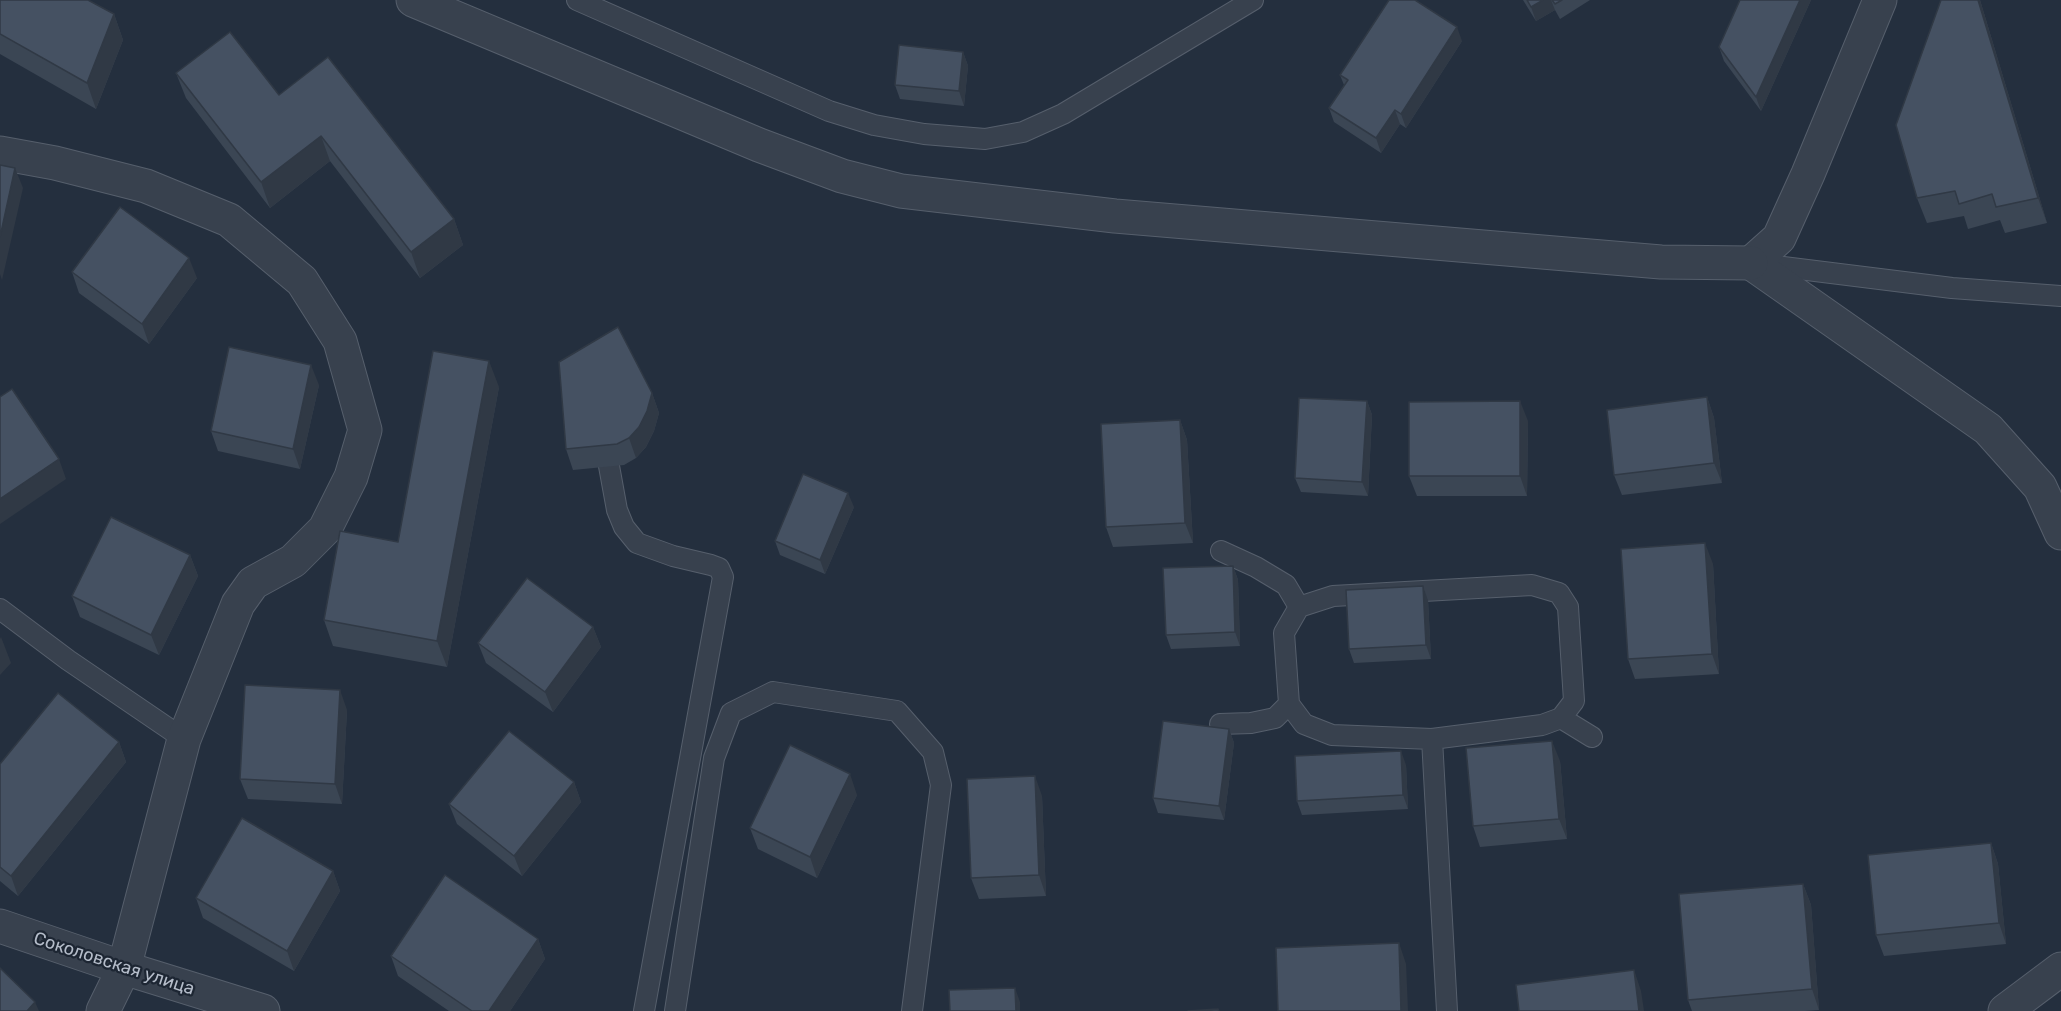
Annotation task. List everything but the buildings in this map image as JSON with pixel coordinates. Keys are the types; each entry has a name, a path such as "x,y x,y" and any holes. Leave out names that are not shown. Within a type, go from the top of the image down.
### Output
{"street":[{"path":"413,0 759,145 842,176 901,191 1127,217 1661,262 1751,263 1988,429 2040,487 2061,533"},
{"path":"1751,263 1779,238 1880,0"},
{"path":"0,153 55,163 146,186 229,220 302,281 340,341 365,430 351,477 325,529 293,561 253,583 238,604 184,739 124,968 103,1011"},
{"name":"Соколовская улица","path":"0,926 124,968 263,1011"},
{"path":"2005,1011 2061,969"}],"lane":[{"path":"577,0 829,111 874,125 924,134 985,139 1023,132 1063,114 1253,0"},
{"path":"1751,263 1952,288 2061,296"},
{"path":"609,466 616,510 624,527 637,543 673,556 719,568 723,577 644,1011"},
{"path":"1221,551 1256,567 1286,585 1299,607"},
{"path":"1532,585 1559,592 1568,607 1574,701 1561,718 1542,725 1432,739 1332,735 1304,724 1289,704 1284,633 1299,607 1332,596 1532,585"},
{"path":"0,609 68,660 184,739"},
{"path":"675,1011 714,758 731,713 772,692 897,711 933,752 940,785 912,1011"},
{"path":"1220,724 1251,723 1275,718 1289,704"},
{"path":"1561,718 1592,737"},
{"path":"1432,739 1448,1011"}]}
